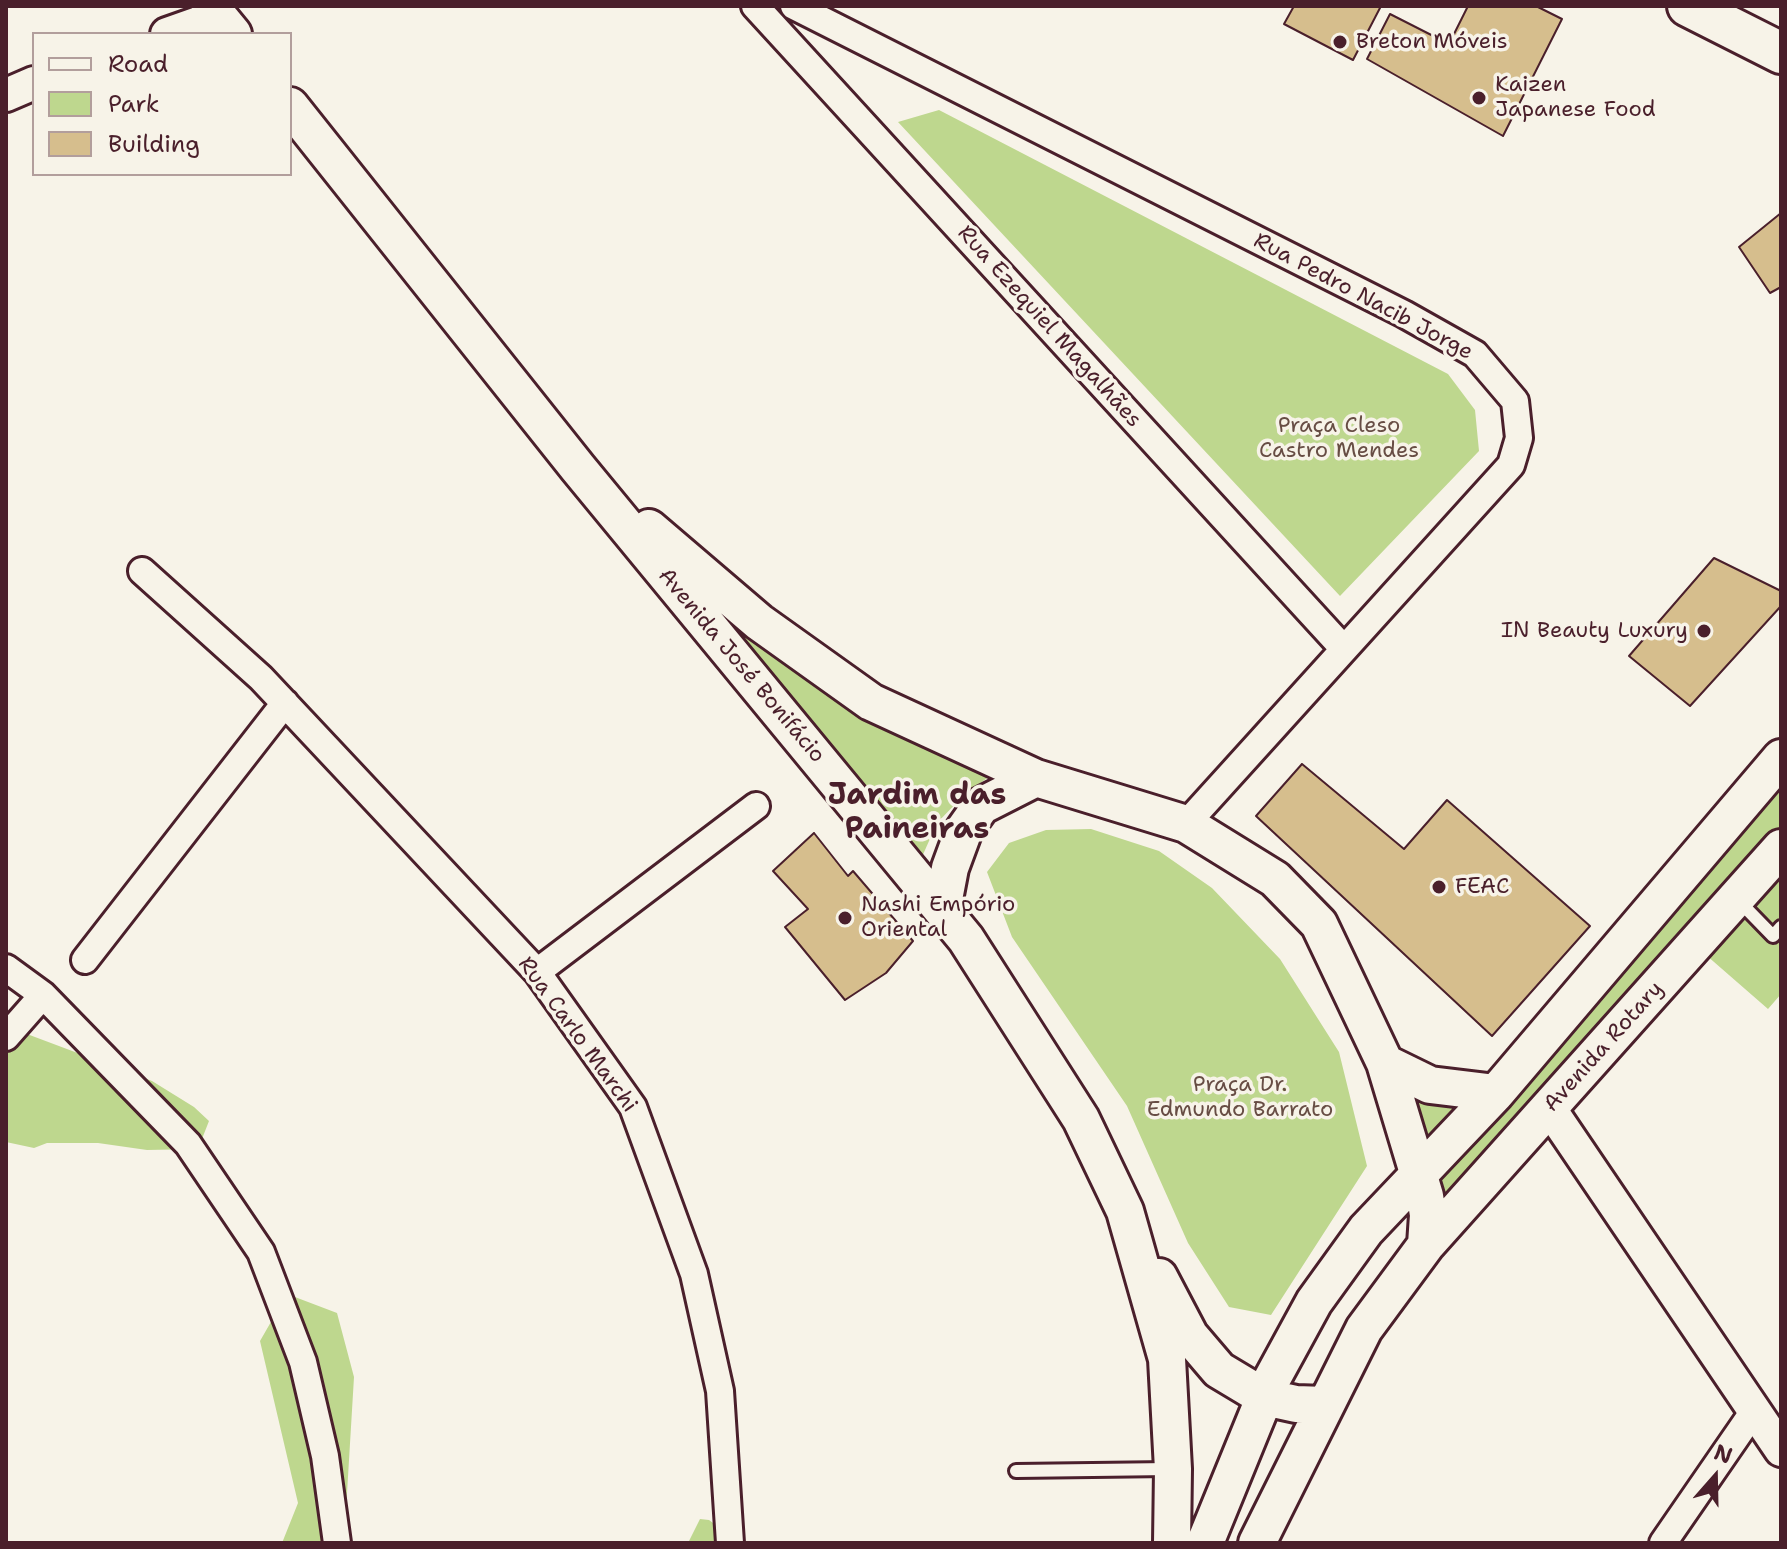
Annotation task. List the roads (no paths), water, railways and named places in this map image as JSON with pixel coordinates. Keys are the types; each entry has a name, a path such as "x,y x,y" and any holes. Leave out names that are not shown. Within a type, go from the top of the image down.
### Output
{"main road":[{"path":"1688,6 1781,53"},
{"name":"Avenida José Bonifácio","path":"292,109 578,468 966,939 1081,1119 1125,1211 1167,1359 1173,1469 1172,1543"},
{"path":"578,468 759,622 871,702 1036,778 1186,824 1275,879 1319,924 1385,1063 1425,1196 1428,1215 1426,1245 1364,1329 1257,1543"},
{"path":"1205,1543 1264,1397 1314,1302 1366,1230 1496,1093 1781,758"},
{"path":"942,910 950,868 964,830 981,806 1036,778"},
{"name":"Avenida Rotary","path":"1426,1245 1781,848"},
{"path":"1385,1063 1430,1085 1496,1093"},
{"path":"1125,1211 1190,1336 1219,1370 1264,1397 1296,1404 1325,1405"}],"street":[{"name":"Rua Ezequiel Magalhães","path":"755,6 1343,648"},
{"name":"Rua Pedro Nacib Jorge","path":"794,6 1404,314 1475,354 1515,401 1519,438 1511,465 1186,824"},
{"path":"174,32 220,19"},
{"path":"6,95 32,84"},
{"name":"Rua Carlo Marchi","path":"142,571 261,678 537,972 633,1107 694,1274 720,1391 730,1543"},
{"path":"85,960 285,703"},
{"path":"537,972 756,806"},
{"path":"6,968 43,995 188,1144 261,1252 303,1362 325,1456 337,1543"},
{"path":"6,1037 43,995"},
{"path":"1550,1109 1781,1450"},
{"path":"1663,1543 1754,1411"}],"lane":[{"path":"1736,899 1773,936 1781,927"},
{"path":"1016,1471 1173,1469"}],"place":[{"name":"Breton Móveis","path":"1340,42"},
{"name":"Kaizen Japanese Food","path":"1479,98"},
{"name":"IN Beauty Luxury","path":"1704,631"},
{"name":"FEAC","path":"1439,887"},
{"name":"Nashi Empório Oriental","path":"845,918"}],"district":[{"name":"Jardim das Paineiras","path":"917,813"}],"park label":[{"name":"Praça Cleso Castro Mendes","path":"1339,438"},
{"name":"Praça Dr. Edmundo Barrato","path":"1240,1098"}]}
